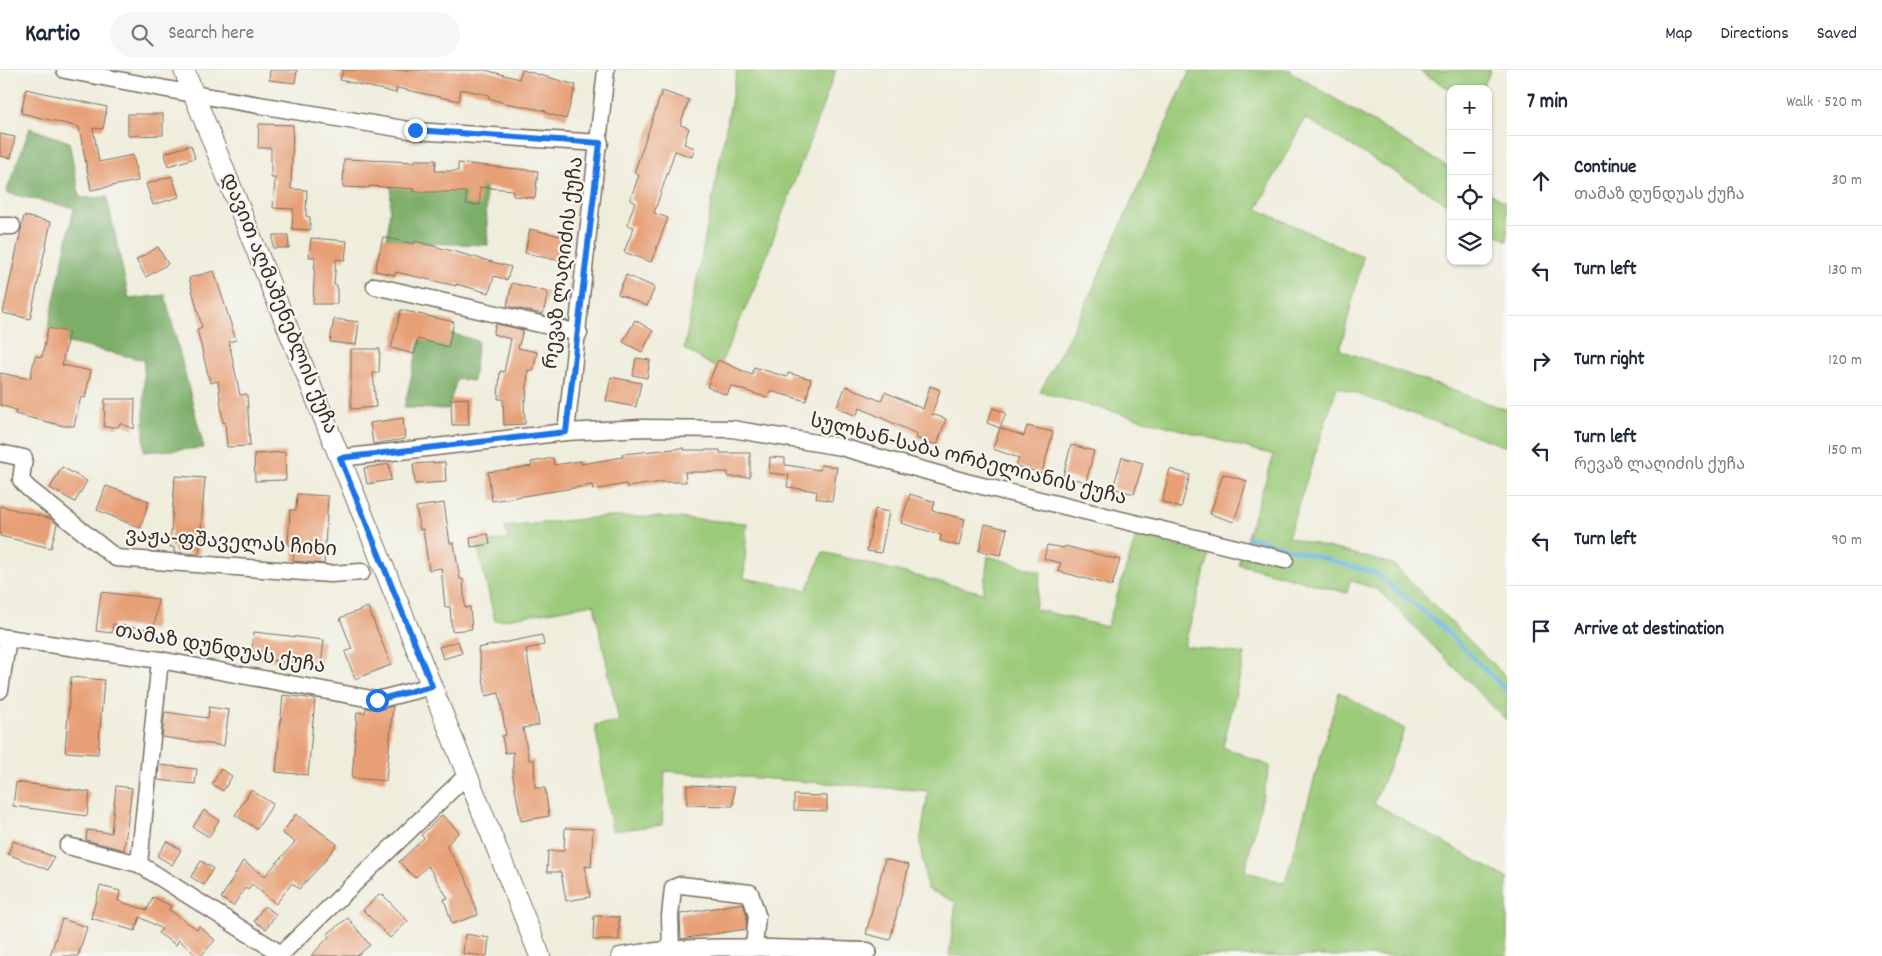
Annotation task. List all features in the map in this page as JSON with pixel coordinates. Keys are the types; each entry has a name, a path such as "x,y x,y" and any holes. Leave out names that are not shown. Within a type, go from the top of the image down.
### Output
{"main road":[{"name":"დავით აღმაშენებლის ქუჩა","path":"184,70 540,956"}],"street":[{"path":"65,70 193,94 415,130 600,143"},
{"name":"რევაზ ლაღიძის ქუჩა","path":"566,432 600,143 606,70"},
{"path":"375,286 579,332"},
{"name":"სულხან-საბა ორბელიანის ქუჩა","path":"340,458 566,432 642,428 732,429 842,447 966,482 1285,560"},
{"name":"ვაჟა-ფშაველას ჩიხი","path":"0,454 24,458 21,480 28,488 116,558 330,574 362,572"},
{"path":"0,690 4,638"},
{"name":"თამაზ დუნდუას ქუჩა","path":"4,638 160,660 377,700 432,686"},
{"path":"139,864 160,660"},
{"path":"68,846 139,864 280,955 467,774"},
{"path":"671,950 670,916 673,888 681,885 750,893 757,915 754,948"},
{"path":"620,956 671,950 754,948 868,951"}],"green space":[{"path":"737,70 836,70 755,287 718,369 684,349"},
{"path":"1190,70 1291,70 1291,72 1447,167 1447,204 1305,118 1257,209 1363,257 1340,350 1507,410 1507,447 1337,387 1288,537 1393,564 1507,678 1507,721 1378,590 1350,580 1347,593 1238,564 1274,455 1040,392 1085,306"},
{"path":"1418,70 1491,70 1484,85 1447,85 1447,88"},
{"path":"30,128 69,142 80,198 107,197 129,299 165,295 204,448 144,452 144,360 46,338 74,208 6,193"},
{"path":"485,179 488,245 387,242 392,182"},
{"path":"1492,194 1507,203 1507,241 1492,232"},
{"path":"423,325 478,341 473,381 457,379 448,409 404,408"},
{"path":"602,517 662,517 747,523 744,578 807,590 823,552 983,593 988,556 1041,572 1035,609 1107,627 1137,534 1209,556 1184,646 1245,654 1223,747 1270,766 1245,871 1285,883 1339,692 1405,729 1374,803 1507,878 1507,956 949,956 956,902 927,889 920,844 928,791 665,771 662,825 612,831 595,725 619,721 594,604 495,621 477,544 509,539 505,527"}],"building":[{"path":"270,70 297,70 295,83 269,80"},
{"path":"343,70 485,70 519,79 522,70 576,85 566,119 546,113 546,111 505,103 488,98 489,95 461,89 459,101 397,88 396,93 340,80"},
{"path":"26,89 107,107 103,129 93,128 99,162 133,155 138,181 91,190 79,127 21,113"},
{"path":"662,91 689,100 680,125 689,128 684,144 695,148 692,157 675,151 654,213 668,218 651,262 624,252 634,227 627,225 635,202 630,200 639,175 634,173"},
{"path":"128,114 163,114 163,135 128,136"},
{"path":"259,124 293,125 291,189 307,190 306,216 310,217 310,230 292,229 293,209 273,208 275,178 271,178 271,148 258,148"},
{"path":"0,134 15,137 11,158 0,156"},
{"path":"191,145 195,158 168,166 165,153"},
{"path":"344,159 415,162 415,160 436,160 435,171 458,171 458,163 538,171 535,198 513,196 513,190 480,187 480,205 466,204 466,192 413,192 414,189 369,186 369,188 343,187"},
{"path":"172,176 179,197 153,205 146,184"},
{"path":"24,216 51,222 30,319 3,313"},
{"path":"530,229 565,237 560,261 525,253"},
{"path":"273,235 288,235 289,248 273,248"},
{"path":"383,237 414,244 415,241 511,267 507,280 494,276 489,293 456,284 456,286 396,272 395,275 375,271"},
{"path":"311,238 347,241 345,260 336,259 334,285 337,285 337,304 313,304 315,257 309,257"},
{"path":"158,247 168,264 146,277 136,260"},
{"path":"214,271 236,340 229,342 240,395 247,394 250,446 227,447 218,381 210,383 197,329 202,327 189,278"},
{"path":"626,275 655,287 647,306 618,294"},
{"path":"512,283 548,292 543,314 507,306"},
{"path":"401,310 454,322 448,347 418,339 414,354 391,348"},
{"path":"334,319 359,322 356,345 330,342"},
{"path":"635,320 653,331 642,352 623,342"},
{"path":"496,324 523,330 518,348 537,352 533,371 528,370 526,401 524,400 525,424 504,425 503,399 498,399 500,371 504,372 511,339 493,334"},
{"path":"48,328 69,332 62,365 91,371 85,398 81,397 74,426 64,426 15,414 16,410 0,405 0,373 30,379 35,356 42,357"},
{"path":"351,349 380,349 379,373 373,373 376,407 351,409"},
{"path":"636,358 650,360 647,378 633,375"},
{"path":"718,360 752,375 754,367 787,377 788,373 811,379 806,401 770,391 768,398 731,386 727,395 707,387"},
{"path":"611,377 641,383 636,407 606,401"},
{"path":"846,386 881,401 885,392 923,409 930,386 940,390 932,414 946,419 937,445 916,438 917,434 860,408 856,416 837,407"},
{"path":"468,398 469,425 452,425 451,399"},
{"path":"105,399 135,399 134,429 120,423 118,427 104,427"},
{"path":"993,408 1006,413 1000,428 987,423"},
{"path":"403,418 405,439 373,444 370,423"},
{"path":"1027,426 1053,432 1042,473 1016,466 1019,458 993,449 1000,428 1024,436"},
{"path":"1071,445 1094,451 1086,482 1063,476"},
{"path":"684,448 684,450 720,450 720,453 750,453 750,477 728,477 728,472 685,472 686,482 663,482 627,487 626,484 593,490 592,485 492,501 488,472 532,466 531,462 553,458 554,465 581,461 581,464 623,457 622,454"},
{"path":"285,452 286,480 255,481 254,454"},
{"path":"770,457 785,458 785,465 820,470 821,465 837,467 832,501 816,498 817,491 787,487 789,475 769,473"},
{"path":"1122,457 1143,463 1134,494 1113,488"},
{"path":"445,462 446,482 415,484 413,464"},
{"path":"389,464 391,480 367,484 364,468"},
{"path":"62,467 87,481 75,502 50,488"},
{"path":"1170,469 1190,475 1181,508 1162,502"},
{"path":"1223,474 1247,481 1234,522 1210,514"},
{"path":"175,476 205,478 199,554 174,552 174,547 170,547"},
{"path":"106,486 149,501 140,528 97,510"},
{"path":"297,494 328,496 324,564 293,561 294,545 288,545 290,510 296,510"},
{"path":"910,494 935,502 932,511 965,519 959,546 940,541 941,535 901,523"},
{"path":"444,503 450,543 454,543 460,579 463,579 465,608 470,607 472,629 452,631 450,607 445,607 441,568 429,570 423,529 420,530 416,507"},
{"path":"0,506 49,518 57,524 51,548 0,536"},
{"path":"875,509 889,512 881,553 867,551"},
{"path":"985,524 1007,529 1001,555 979,551"},
{"path":"488,534 490,544 471,547 470,537"},
{"path":"1047,545 1064,548 1065,546 1120,560 1112,586 1058,571 1061,563 1044,559"},
{"path":"101,592 158,599 154,630 113,624 112,633 96,631"},
{"path":"368,607 391,665 355,679 345,652 352,649 340,618"},
{"path":"254,632 324,640 321,666 251,658"},
{"path":"542,635 544,645 526,649 539,725 523,728 529,760 534,760 535,788 545,788 549,816 521,821 513,777 513,752 505,753 502,736 506,735 499,693 486,696 478,648"},
{"path":"458,641 462,653 443,659 439,647"},
{"path":"71,677 104,680 98,754 65,752"},
{"path":"283,695 315,699 308,775 276,772"},
{"path":"393,706 386,781 352,778 357,712 365,713 366,708 379,710"},
{"path":"209,707 229,710 224,746 162,737 165,712 208,718"},
{"path":"159,765 197,769 195,784 158,780"},
{"path":"221,769 232,776 223,791 212,784"},
{"path":"16,782 90,792 87,816 13,806"},
{"path":"687,785 734,787 733,806 687,805"},
{"path":"116,786 132,788 124,850 86,840 87,830 111,833"},
{"path":"251,790 273,804 257,829 235,815"},
{"path":"794,795 827,796 827,811 794,810"},
{"path":"204,810 219,820 209,837 193,827"},
{"path":"296,814 337,844 323,863 299,889 292,883 276,904 252,884 248,890 245,888 233,906 221,898 243,861 265,876 295,842 282,833"},
{"path":"442,815 459,832 446,846 466,878 478,915 452,924 444,899 448,898 428,866 415,878 399,862 424,838 421,835"},
{"path":"565,828 593,829 591,867 585,866 590,897 566,901 561,872 547,872 548,851 564,851"},
{"path":"13,841 54,857 48,870 8,854"},
{"path":"167,841 181,850 172,865 157,856"},
{"path":"885,859 909,865 890,940 866,934"},
{"path":"201,861 213,868 204,885 191,877"},
{"path":"100,886 120,891 118,901 147,910 153,897 171,906 169,910 197,929 199,926 215,940 201,956 197,956 179,940 176,945 158,933 162,929 140,917 135,931 91,918"},
{"path":"381,893 408,921 390,938 363,910"},
{"path":"743,903 747,916 746,929 681,939 680,914"},
{"path":"264,906 276,914 266,929 254,921"},
{"path":"594,916 619,917 619,940 593,940"},
{"path":"348,918 370,945 357,956 311,956 329,937 327,934"},
{"path":"62,919 87,927 78,956 50,956"},
{"path":"465,934 489,938 487,956 463,954"}],"waterway":[{"path":"1248,537 1375,573 1439,624 1507,691"}],"route":[{"path":"377,700 432,686 340,458 566,432 600,143 415,130"}]}
